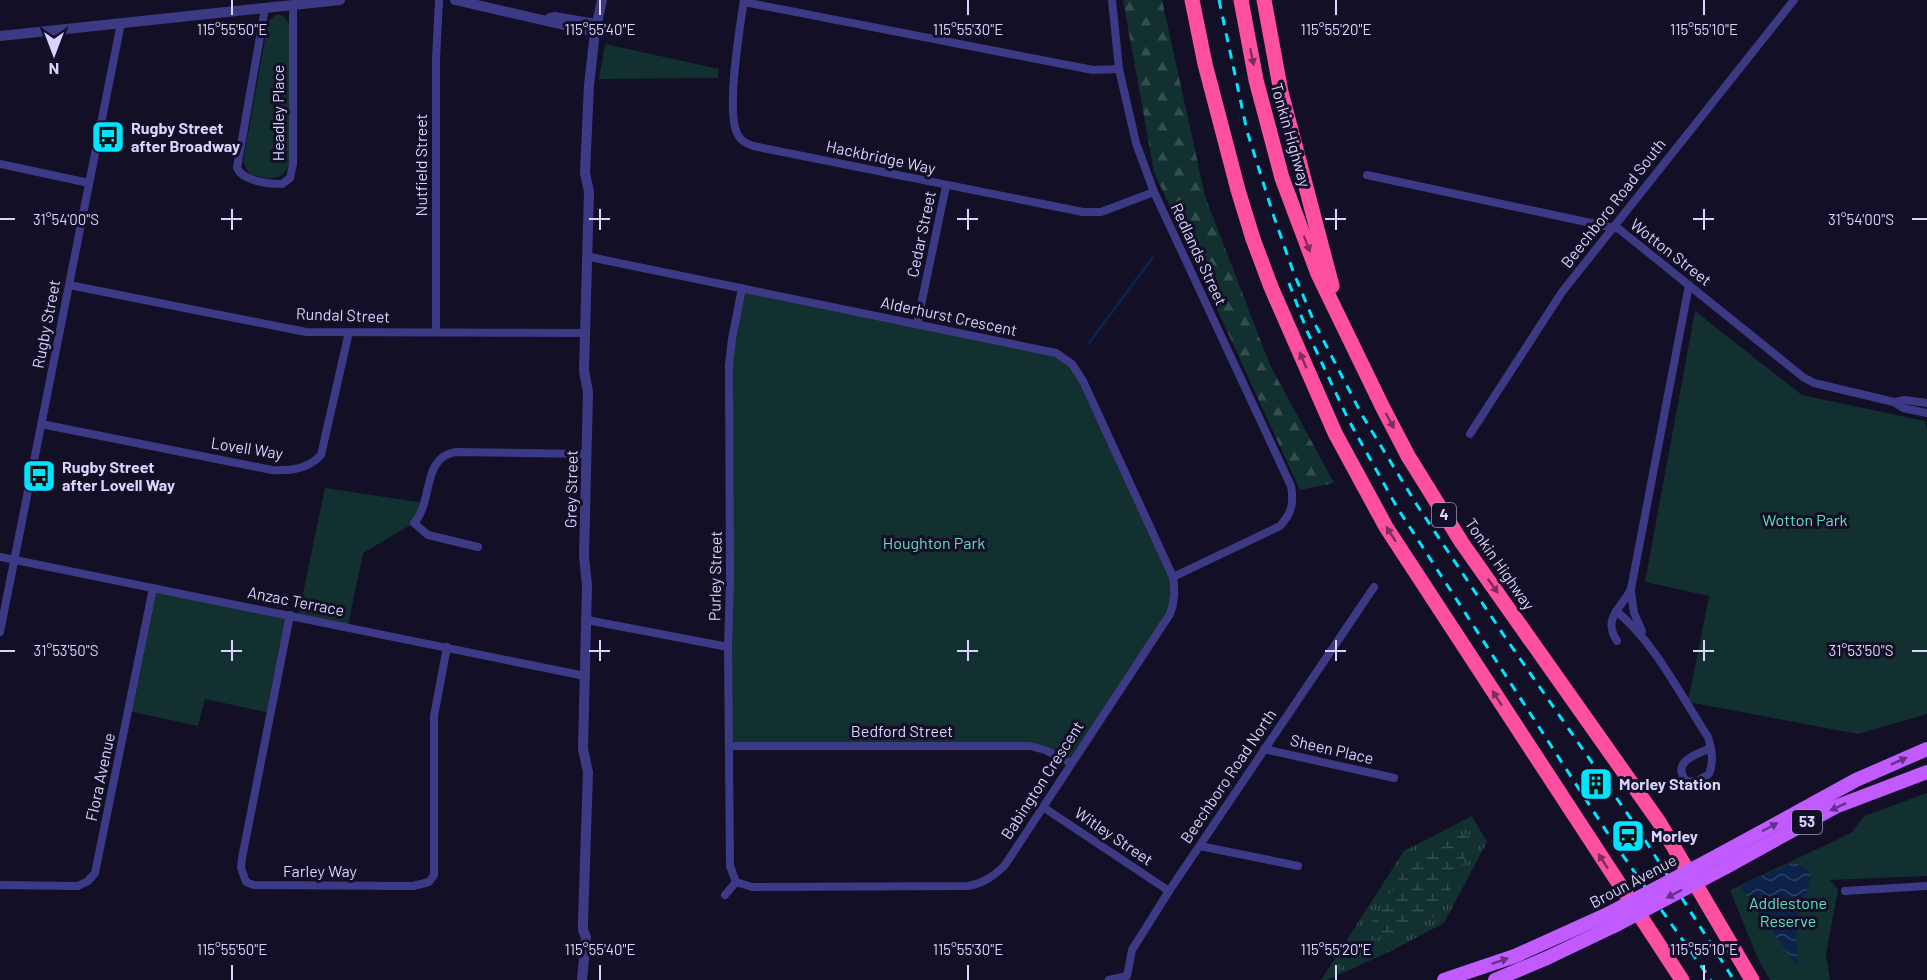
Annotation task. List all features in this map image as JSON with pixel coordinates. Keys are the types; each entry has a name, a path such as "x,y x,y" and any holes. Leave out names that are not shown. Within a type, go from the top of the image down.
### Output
{"highway":[{"path":"1182,0 1187,26 1204,64"},
{"path":"1192,0 1204,64 1253,239 1312,382 1355,471 1386,527 1682,980"},
{"name":"Tonkin Highway","path":"1241,0 1256,80 1282,178 1318,273 1382,406 1434,500 1659,822 1753,980"},
{"path":"1264,0 1281,92 1340,319"}],"main road":[{"name":"Broun Avenue","path":"1722,861 1856,780 1927,749"},
{"name":"Broun Avenue","path":"1495,980 1547,958 1611,920 1722,861 1835,807 1927,772"},
{"name":"Broun Avenue","path":"1444,980 1611,920"}],"street":[{"path":"0,36 340,0"},
{"name":"Nutfield Street","path":"436,331 436,59 439,0"},
{"path":"455,0 551,23 596,28"},
{"name":"Grey Street","path":"582,980 586,937 583,922 588,772 583,749 587,620 587,574 584,556 588,392 584,372 589,192 585,160 589,85 602,0"},
{"name":"Redlands Street","path":"1112,0 1119,69 1136,143 1154,192 1290,486 1293,498 1292,509 1280,526 1173,577"},
{"name":"Beechboro Road South","path":"1470,434 1562,292 1794,0"},
{"path":"744,1 1093,70 1119,69"},
{"name":"Hackbridge Way","path":"744,1 733,84 734,125 738,135 746,143 946,186 1083,212 1101,212 1154,192"},
{"name":"Headley Place","path":"265,8 237,168 239,173 249,178 282,184 290,178 293,164 293,5"},
{"name":"Rugby Street","path":"0,632 121,23"},
{"path":"0,164 89,183"},
{"name":"Wotton Street","path":"1367,175 1619,229 1803,377 1821,385 1894,402 1903,408 1927,413"},
{"name":"Cedar Street","path":"917,324 946,186"},
{"name":"Alderhurst Crescent","path":"587,256 1056,354 1072,364 1083,381 1173,577"},
{"name":"Rundal Street","path":"69,285 306,332 585,333"},
{"path":"1617,641 1610,629 1611,623 1631,589 1689,285"},
{"name":"Purley Street","path":"736,882 730,866 729,365 742,288"},
{"name":"Lovell Way","path":"41,424 272,470 305,467 321,454 348,332"},
{"name":"Wotton Street","path":"1894,402 1905,400 1927,403"},
{"path":"478,547 428,535 414,523 420,516 425,503 434,466 442,456 456,452 586,454"},
{"name":"Anzac Terrace","path":"0,558 585,676"},
{"name":"Babington Crescent","path":"736,882 752,888 968,886 989,880 1005,864 1170,614 1175,591 1173,577"},
{"name":"Flora Avenue","path":"0,885 78,886 88,881 96,873 153,588"},
{"name":"Beechboro Road North","path":"1112,979 1127,976 1132,950 1169,891 1374,588"},
{"path":"1631,589 1634,613 1649,645"},
{"path":"1616,611 1649,645 1708,737 1711,748 1713,763 1709,774 1696,782 1686,780 1680,767 1684,762 1711,748"},
{"name":"Farley Way","path":"290,615 242,858 241,868 246,882 254,885 413,886 429,882 434,875 434,716 447,647"},
{"path":"587,620 728,647"},
{"name":"Bedford Street","path":"730,746 1030,746 1045,750 1071,763"},
{"name":"Sheen Place","path":"1264,749 1394,778"},
{"name":"Witley Street","path":"1043,807 1169,891"},
{"path":"1200,846 1298,866"},
{"path":"725,895 736,882"},
{"path":"1845,891 1927,886"}],"green space":[{"path":"1123,0 1162,0 1205,196 1270,365 1334,483 1300,490 1154,172"},
{"path":"275,15 284,17 289,25 289,163 287,169 279,177 268,178 249,173 243,162 268,22"},
{"path":"605,44 719,69 718,78 599,79"},
{"name":"Houghton Park","path":"742,288 1056,353 1072,364 1173,577 1174,604 1071,763 1045,750 730,746 729,365"},
{"name":"Wotton Park","path":"1695,311 1802,395 1925,421 1927,431 1927,714 1858,734 1688,702 1709,596 1645,582"},
{"path":"325,488 425,503 414,523 363,553 348,626 298,617"},
{"path":"153,588 290,615 270,713 205,699 198,726 128,711"},
{"name":"Addlestone Reserve","path":"1927,793 1927,876 1830,880 1838,890 1826,954 1830,980 1770,980 1758,959 1730,890 1851,833 1864,816"},
{"path":"1472,816 1487,842 1444,923 1393,950 1327,980 1321,980 1404,851"},
{"path":"1461,834 1469,835 1472,843 1441,910 1434,916 1372,940 1365,933 1406,868 1417,857"}],"water":[{"path":"1793,863 1804,867 1810,877 1797,919 1797,966 1741,888 1744,884"}],"waterway":[{"path":"1089,343 1153,257"}],"railway":[{"path":"1219,0 1247,131 1274,217 1315,324 1362,415 1417,505 1638,829 1734,980"},
{"path":"1289,283 1307,331 1348,419 1398,509 1614,843 1711,980"}],"place":[{"name":"Rugby Street after Broadway","path":"108,137"},
{"name":"Rugby Street after Lovell Way","path":"39,476"},
{"name":"Morley Station","path":"1596,784"},
{"name":"Morley","path":"1628,836"}]}
